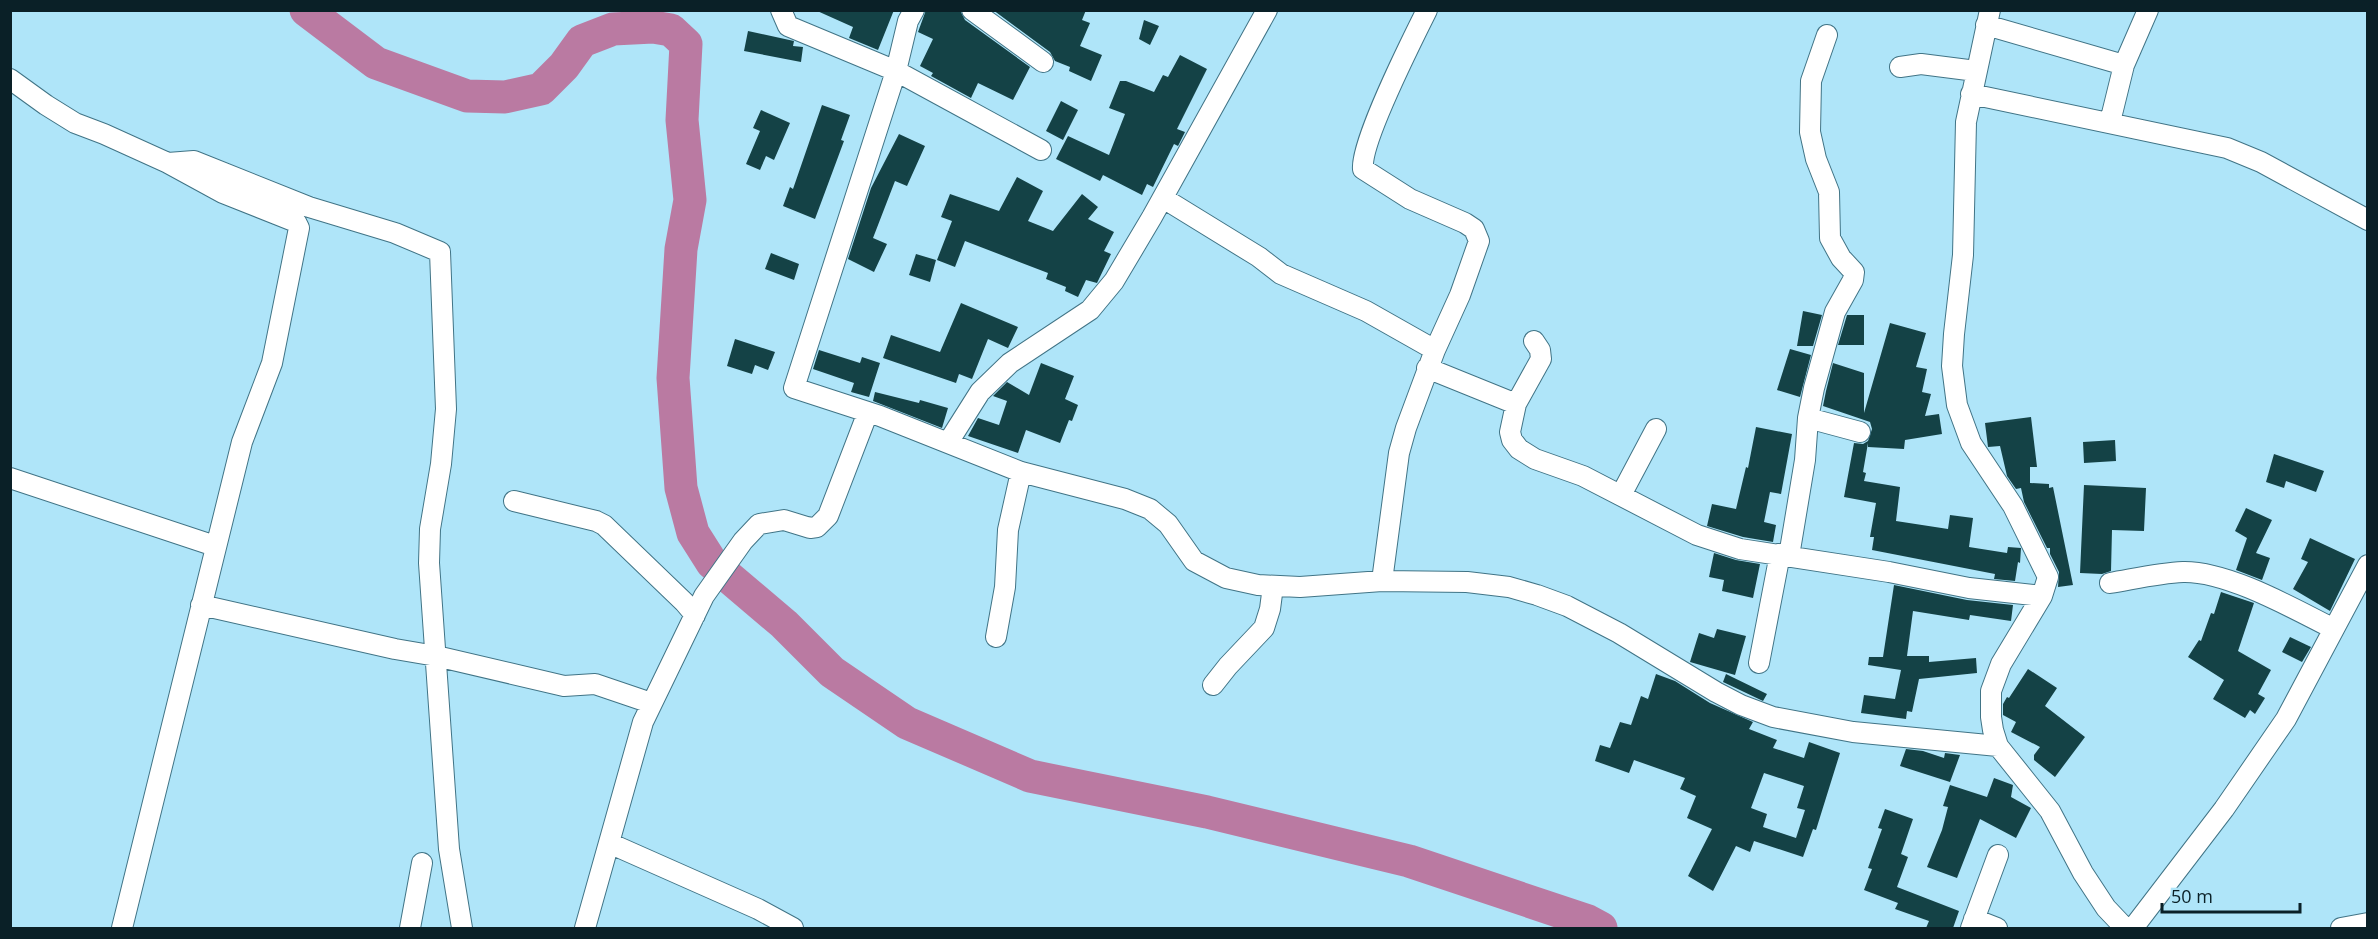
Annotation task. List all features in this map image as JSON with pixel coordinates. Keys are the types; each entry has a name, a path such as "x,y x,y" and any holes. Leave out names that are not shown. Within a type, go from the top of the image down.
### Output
{"street":[{"path":"781,10 788,26 896,71 1041,150"},
{"path":"914,10 908,21 896,71 794,388 949,441 1021,472 1125,499 1150,509 1168,524 1194,561 1226,578 1273,586 1300,587 1382,581 1467,582 1509,587 1567,606 1619,633 1694,680 1741,705 1773,717 1853,732 1998,746"},
{"path":"972,10 1043,62"},
{"path":"949,441 980,392 1010,363 1090,310 1114,281 1163,198 1267,10"},
{"path":"2110,122 2124,65 2148,10"},
{"path":"1382,581 1399,453 1413,403 1460,295 1478,247 1479,237 1474,229 1465,222 1389,188 1364,169 1363,163 1367,147 1423,12"},
{"path":"2124,65 1988,18 1971,94 1966,133 1961,280 1952,366 1957,405 1971,442 2013,506 2046,570 2047,585 2001,664 1991,691 1991,717 1998,746 2050,811 2083,873 2106,908 2125,928"},
{"path":"1760,663 1805,460 1808,418 1832,321 1854,272 1841,258 1830,238 1829,192 1816,159 1810,132 1811,81 1827,35"},
{"path":"1900,67 1921,64 1976,71"},
{"path":"10,79 75,123 168,163 224,193 296,222 299,228 272,363 242,442 122,928"},
{"path":"1971,94 2227,148 2260,162 2367,220"},
{"path":"168,163 194,161 309,207 395,233 440,252 446,409 441,464 430,529 429,563 449,849 462,928"},
{"path":"1163,198 1259,257 1281,274 1366,311 1431,359 1516,404"},
{"path":"1534,341 1540,351 1541,359 1516,404 1510,432 1515,447 1535,459 1583,476 1698,535 1740,549 1889,572 1969,588 2042,596"},
{"path":"585,928 643,722 704,596 743,541 759,524 784,520 810,528 817,527 828,516 868,412"},
{"path":"1808,418 1860,432"},
{"path":"1621,495 1656,429"},
{"path":"996,637 1005,587 1008,531 1021,472"},
{"path":"10,478 215,546"},
{"path":"514,501 596,521 604,525 695,615"},
{"path":"2133,928 2224,809 2286,719 2367,565"},
{"path":"2110,583 2168,574 2198,573 2258,593 2334,629"},
{"path":"1214,685 1228,666 1264,628 1270,609 1273,586"},
{"path":"201,605 564,686 595,684 651,703"},
{"path":"609,843 758,909 793,928"},
{"path":"1997,928 1972,924 1998,855"},
{"path":"410,928 422,863"},
{"path":"2341,928 2367,923"}],"building":[{"path":"815,10 894,10 878,50 849,38 853,27"},
{"path":"926,10 960,10 965,20 1030,67 1013,100 978,83 971,98 931,76 933,73 920,66 933,39 918,32"},
{"path":"993,10 1086,10 1082,20 1090,23 1080,46 1102,55 1091,81 1069,71 1070,67 1055,61 1050,52"},
{"path":"1144,20 1159,26 1150,45 1139,39"},
{"path":"748,31 794,41 793,46 803,47 801,62 744,51"},
{"path":"1180,55 1207,69 1177,129 1185,132 1178,146 1174,144 1153,187 1147,184 1142,195 1103,175 1100,181 1056,159 1068,136 1109,155 1125,114 1109,108 1120,81 1126,81 1154,92 1163,75 1168,77"},
{"path":"1061,101 1078,110 1063,140 1046,131"},
{"path":"822,105 850,115 841,140 844,141 815,219 783,206 790,187 793,189"},
{"path":"761,110 790,123 774,160 766,156 760,170 746,164 760,131 753,128"},
{"path":"899,134 925,146 907,186 895,181 873,238 887,244 874,272 848,259 871,188"},
{"path":"1017,177 1043,191 1028,221 1053,231 1082,194 1098,207 1088,219 1114,232 1104,251 1111,254 1097,283 1086,280 1078,297 1065,291 1066,287 1046,279 1048,273 965,241 955,267 937,260 952,221 941,217 950,194 999,211"},
{"path":"771,253 799,264 794,280 765,269"},
{"path":"916,254 936,260 930,282 909,275"},
{"path":"961,303 1018,327 1008,348 988,339 972,379 959,374 956,383 883,358 891,335 940,352"},
{"path":"1803,311 1822,315 1813,346 1797,346"},
{"path":"1847,315 1864,315 1864,345 1838,345"},
{"path":"1890,323 1926,333 1916,367 1927,369 1922,392 1931,394 1925,416 1939,414 1942,434 1905,440 1904,449 1868,447 1868,443 1863,472 1866,473 1864,481 1900,487 1896,521 1948,529 1950,515 1973,518 1969,547 2007,553 2008,547 2021,548 2015,581 1994,579 1995,574 1872,550 1874,537 1870,537 1876,503 1844,497 1854,443 1863,444 1868,441 1872,429 1870,422 1823,406 1833,363 1864,373 1864,413"},
{"path":"735,339 775,352 768,370 755,365 752,374 727,366"},
{"path":"1790,349 1811,355 1800,397 1777,390"},
{"path":"819,350 860,363 862,357 880,363 869,397 851,392 854,383 813,369"},
{"path":"1041,363 1074,376 1065,399 1078,405 1060,443 1026,430 1018,453 968,436 978,418 999,425 1007,401 993,396 1007,382 1029,395"},
{"path":"875,392 919,403 920,400 948,408 942,428 873,401"},
{"path":"2031,417 2037,467 2030,467 2030,483 2049,484 2049,488 2053,487 2073,585 2058,587 2059,572 2050,554 2050,548 2047,548 2024,502 2021,488 2016,489 2007,476 2000,446 1988,447 1985,423"},
{"path":"1756,427 1792,434 1781,494 1770,492 1764,522 1776,525 1773,542 1743,537 1707,526 1712,504 1736,509 1746,467 1748,468"},
{"path":"2115,440 2116,461 2084,463 2083,442"},
{"path":"2274,454 2324,471 2316,492 2286,481 2284,488 2266,482"},
{"path":"2084,485 2146,488 2144,531 2112,530 2111,571 2102,574 2080,573"},
{"path":"2246,508 2272,520 2256,553 2270,558 2262,580 2236,570 2247,538 2235,531"},
{"path":"2310,538 2355,559 2330,611 2293,589 2308,562 2301,559"},
{"path":"1714,553 1760,564 1753,598 1722,591 1724,580 1709,577"},
{"path":"1894,585 1967,600 2013,605 2011,621 1970,615 1969,620 1913,611 1907,656 1929,656 1929,662 1976,658 1977,673 1919,679 1912,712 1907,711 1906,719 1861,713 1864,695 1895,699 1901,670 1868,665 1869,657 1883,657"},
{"path":"2221,592 2254,603 2238,651 2271,670 2258,694 2265,698 2255,714 2250,710 2245,718 2213,699 2224,680 2188,657 2199,640 2201,641 2211,613 2214,614"},
{"path":"1717,629 1746,636 1735,675 1690,662 1699,633 1714,638"},
{"path":"2290,637 2311,647 2302,662 2282,652"},
{"path":"2028,669 2057,688 2045,706 2085,737 2055,777 2034,760 2034,755 2040,747 2011,732 2016,722 2003,715 2003,704"},
{"path":"1656,674 1675,681 1710,703 1753,722 1749,729 1777,740 1773,748 1804,758 1809,742 1840,753 1816,830 1813,829 1803,857 1754,841 1750,852 1736,846 1713,891 1688,876 1712,829 1687,818 1696,796 1680,789 1685,778 1634,760 1629,773 1595,761 1600,745 1610,748 1620,722 1631,725 1641,696 1648,699","holes":["1764,773 1804,786 1797,808 1805,810 1796,838 1763,827 1767,814 1751,808"]},
{"path":"1726,674 1767,694 1763,701 1723,682"},
{"path":"1906,749 1923,751 1944,758 1945,753 1960,755 1950,782 1900,766"},
{"path":"1994,778 2013,785 2011,797 2031,808 2016,838 1980,819 1957,878 1927,867 1942,830 1948,807 1943,806 1950,785 1987,797"},
{"path":"1885,809 1913,819 1901,854 1908,857 1897,887 1959,911 1953,928 1926,928 1929,921 1895,909 1898,903 1864,890 1872,869 1868,868 1882,829 1878,828"}],"waterway":[{"path":"306,10 376,63 467,96 505,97 541,89 564,66 582,41 613,29 653,27 671,30 686,44 682,120 690,200 681,249 673,378 681,488 693,533 712,563 784,624 832,672 907,723 1030,776 1207,812 1409,861 1588,921 1601,928"}]}
